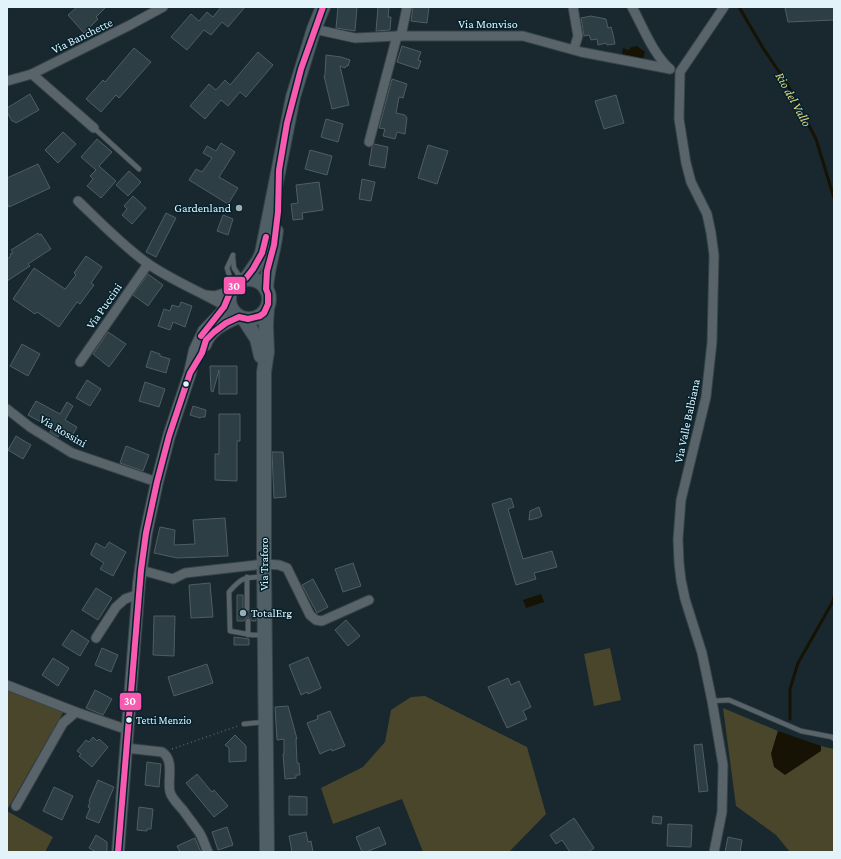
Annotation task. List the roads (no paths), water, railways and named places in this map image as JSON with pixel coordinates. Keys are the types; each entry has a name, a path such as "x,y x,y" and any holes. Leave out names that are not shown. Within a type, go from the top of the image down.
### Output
{"main road":[{"path":"118,852 141,570 146,533 156,482 168,436 190,373 195,350 201,335 208,325 222,312 236,287 259,260 262,253 293,97 314,29 323,7"},
{"path":"190,373 209,336 226,323 242,318 256,318 264,313 267,308 269,299 266,289 267,271 274,245 278,212 279,170"},
{"path":"236,287 259,281 266,289"},
{"path":"236,287 233,312 242,318"},
{"name":"Via Traforo","path":"267,308 267,352 264,372 264,635 267,852"},
{"name":"Via Traforo","path":"242,318 257,339 264,372"}],"street":[{"name":"Via Banchette","path":"7,81 32,74 163,7"},
{"path":"369,142 407,7"},
{"path":"573,7 578,36 574,49"},
{"path":"632,7 654,51 663,63 670,69"},
{"path":"680,72 724,7"},
{"name":"Via Monviso","path":"314,29 355,38 399,36 523,36 574,49 680,72"},
{"name":"Via Valle Balbiana","path":"680,72 679,119 686,163 691,182 707,214 714,255 712,342 706,397 681,500 678,539 679,563 685,599 702,653 712,701 722,765 722,812 714,852"},
{"path":"32,74 94,128"},
{"path":"78,201 130,250 148,264 178,282 220,303 236,287"},
{"name":"Via Puccini","path":"80,362 148,264"},
{"name":"Via Rossini","path":"7,409 30,427 72,453 156,482"},
{"path":"141,570 173,578 185,573 264,570 279,565 287,568 310,615 316,620 322,621 369,600"},
{"path":"96,638 116,607 125,599 139,594"},
{"path":"7,685 76,712 128,730"},
{"path":"16,806 63,723 76,712"},
{"path":"126,748 162,752 166,754 168,758 170,792 172,798 184,811 200,833 208,852"}],"lane":[{"path":"94,128 139,169"},
{"path":"233,255 234,268 236,287 228,268 233,255"},
{"path":"264,570 247,577 236,584 229,592 230,631 248,635 264,635"},
{"path":"247,577 247,609"},
{"path":"248,621 248,635"},
{"path":"712,701 729,700 801,731 832,737 834,739"},
{"path":"244,724 265,721"}],"waterway":[{"name":"Rio del Vallo","path":"739,7 763,48 786,82 816,139 834,198"},
{"name":"Rio del Vallo","path":"790,719 790,689 798,663 834,597"}],"place":[{"name":"Gardenland","path":"239,208"},
{"name":"TotalErg","path":"243,613"},
{"name":"Tetti Menzio","path":"129,720"}]}
